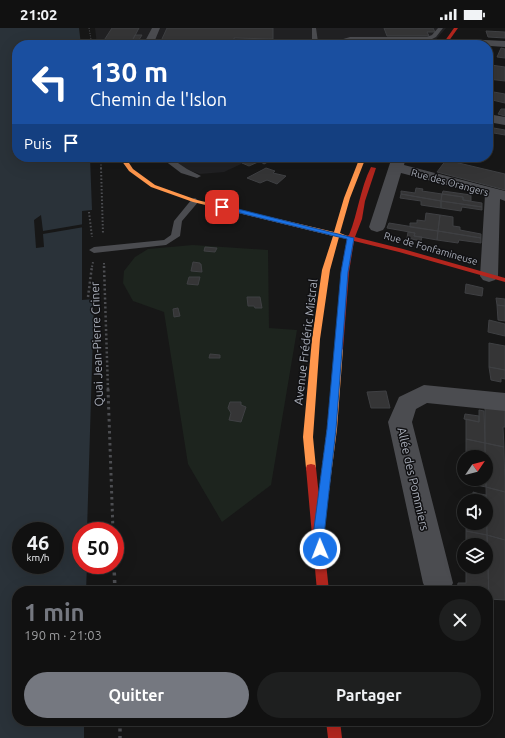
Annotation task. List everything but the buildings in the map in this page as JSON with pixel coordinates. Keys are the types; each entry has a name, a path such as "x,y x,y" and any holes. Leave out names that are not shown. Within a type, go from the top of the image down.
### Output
{"main road":[{"path":"448,40 456,28"},
{"name":"Rue de Fonfamineuse","path":"124,162 131,170 153,186 195,201 402,250 505,280"},
{"name":"Avenue Frédéric Mistral","path":"323,586 319,536 308,437 316,339 326,270 347,198 361,162"},
{"name":"Avenue Frédéric Mistral","path":"319,536 332,429 345,272 351,238 359,219 362,202 375,162"},
{"path":"334,726 335,738"}],"street":[{"path":"150,40 156,28"},
{"path":"467,40 471,33"},
{"path":"493,44 505,44"},
{"path":"493,119 505,121"},
{"path":"378,227 397,162"},
{"name":"Rue des Orangers","path":"397,162 499,195"},
{"path":"489,276 499,195"},
{"name":"Allée des Pommiers","path":"438,583 400,422 407,403 424,394 505,402"}],"lane":[{"path":"314,28 315,40"},
{"path":"346,40 428,39 434,36 441,28"},
{"path":"350,39 357,34"},
{"path":"171,162 184,171 197,176"},
{"path":"99,249 166,242 175,236 178,221 195,201"}],"path":[{"path":"89,28 91,40"},
{"name":"Quai Jean-Pierre Criner","path":"102,162 99,249 113,522"},
{"path":"88,297 99,249 89,212"},
{"path":"114,574 115,586"},
{"path":"120,726 120,738"}],"shaded area":[{"path":"0,28 79,28 80,40 12,40 12,162 90,162 92,210 82,211 82,300 94,299 87,522 72,522 72,574 87,574 86,586 12,586 12,726 84,726 84,738 0,738"},
{"path":"95,28 446,28 435,40 96,40"},
{"path":"166,162 245,162 224,172 200,174"},
{"path":"193,245 268,250 269,328 297,330 271,485 222,522 188,464 164,312 133,301 123,283 124,271 135,257 148,249"}],"pier":[{"path":"41,215 43,231 84,224 84,227 43,234 44,247 36,248 34,220"}],"traffic: slow":[{"path":"125,162 131,170 153,186 195,201 347,237"},
{"path":"311,468 308,437 316,339 326,270 347,198 361,162"},
{"path":"323,499 332,429 339,349"}],"traffic: jam":[{"path":"448,40 456,28"},
{"path":"339,349 345,272 351,238 359,219 362,201 373,168"},
{"path":"347,237 401,250 505,280"},
{"path":"311,468 323,586"},
{"path":"334,726 335,738"}],"route":[{"path":"222,207 351,238 345,272 332,429 319,536 320,549"}]}
